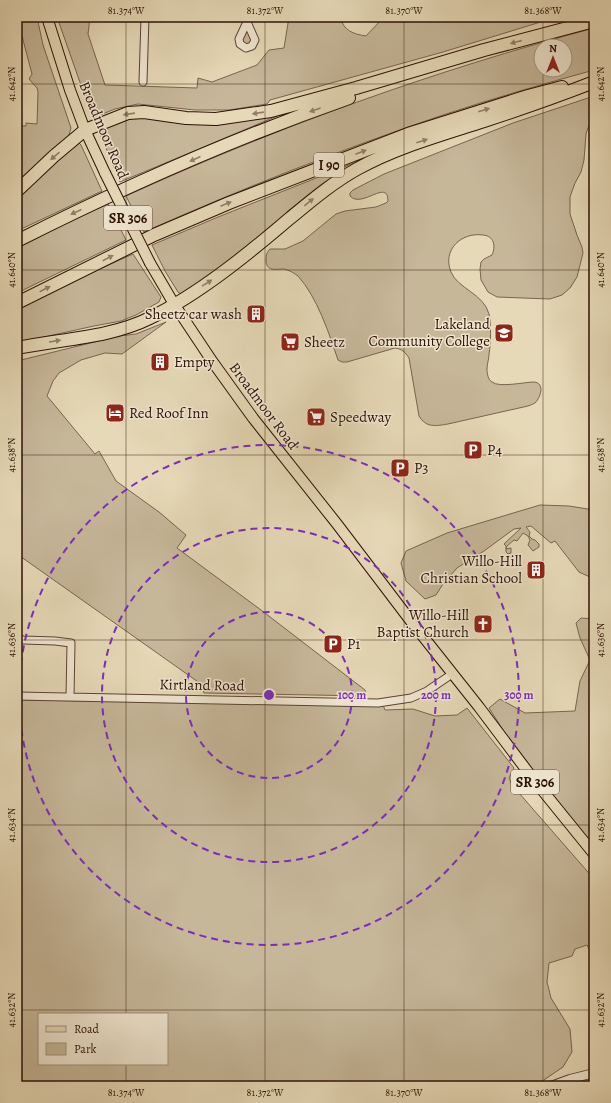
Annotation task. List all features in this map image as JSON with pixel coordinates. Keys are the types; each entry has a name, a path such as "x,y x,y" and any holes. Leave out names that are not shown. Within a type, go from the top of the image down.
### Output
{"highway":[{"path":"17,191 54,156 85,130 128,113 144,112 186,118 216,119 271,111 594,20"},
{"path":"17,241 130,187 209,152 298,116 484,50"},
{"name":"I 90","path":"17,303 154,235 228,203 408,134 528,96 594,78"},
{"path":"17,348 121,329 149,319 213,280 290,219 307,203 357,169 413,144 536,104 594,82"}],"main road":[{"name":"Broadmoor Road","path":"47,17 68,84 85,130 150,263 174,304 212,361 253,418 337,524 452,674"},
{"name":"SR 306","path":"452,674 534,780 594,854"}],"street":[{"path":"144,82 145,17"},
{"path":"17,638 23,640 71,643 70,696"},
{"name":"Kirtland Road","path":"17,696 378,703 411,698 427,691 452,674"},
{"path":"551,1086 575,1077 594,1073"}],"green space":[{"path":"17,17 37,17 43,45 71,128 69,135 65,139 17,182 17,129 19,129 19,126 26,126 26,123 37,124 38,92 37,88 29,79 32,74"},
{"path":"57,17 90,17 88,34 105,85 197,88 198,78 212,82 257,65 269,50 284,48 289,17 340,17 347,29 357,34 366,36 382,19 404,22 406,17 557,17 443,52 270,100 267,104 229,110 195,110 138,104 115,109 100,115 99,118 96,118 89,108"},
{"path":"594,28 594,70 573,76 573,38 559,38"},
{"path":"247,30 252,39 250,44 246,45 243,43 242,38"},
{"path":"533,45 533,78 565,78 440,116 365,142 254,185 144,232 126,196 298,124 415,82"},
{"path":"594,96 594,118 589,125 586,134 584,160 581,172 570,197 570,214 583,253 577,277 570,288 562,295 550,299 497,297 488,292 481,280 480,269 481,262 492,255 494,248 492,239 487,236 467,236 455,244 449,257 449,264 454,278 482,301 489,314 490,350 487,369 490,380 495,384 500,385 537,383 540,385 541,391 535,403 528,406 448,424 435,426 425,423 419,416 409,358 405,352 395,348 347,362 338,360 322,316 305,285 298,276 290,271 284,269 272,269 266,264 267,252 270,249 285,249 303,241 336,214 345,211 376,207 386,203 388,201 387,195 384,192 361,199 355,199 350,196 350,193 353,190 384,174 513,123"},
{"path":"282,114 120,182 99,131 99,129 126,119 135,118"},
{"path":"79,143 81,145 102,191 17,231 17,197 76,144"},
{"path":"364,160 228,265 181,294 178,292 165,271 152,245 218,217"},
{"path":"108,204 126,240 17,293 17,247"},
{"path":"133,254 161,297 159,302 136,315 121,321 17,343 17,309 92,271 93,272"},
{"path":"166,322 122,354 105,353 81,360 59,373 53,381 47,396 95,454 99,451 116,481 159,512 186,535 177,548 365,690 366,696 204,693 201,684 17,554 17,361 119,336 136,334"},
{"path":"540,505 569,506 594,510 594,574 590,577 579,572 555,541 551,543 531,526 526,527 530,532 529,536 539,544 539,547 533,551 528,545 530,540 528,536 523,533 517,541 514,540 507,546 506,549 504,544 521,528 514,529 484,551 457,568 443,584 436,595 425,599 406,581 401,563 406,551 447,533"},
{"path":"511,548 511,553 508,554 506,549"},
{"path":"581,618 594,619 594,848 523,761 489,708 500,699 525,713 575,711 580,681 590,660 580,638 576,623"},
{"path":"17,700 383,705 385,710 413,709 435,716 457,715 467,708 514,768 509,778 512,785 594,879 594,959 587,945 575,949 572,956 549,963 547,982 551,998 570,1029 572,1052 563,1067 535,1086 17,1086"},
{"path":"594,1077 594,1086 559,1086 561,1085"}],"place":[{"name":"Sheetz car wash","path":"256,314"},
{"name":"Lakeland Community College","path":"504,333"},
{"name":"Sheetz","path":"290,342"},
{"name":"Empty","path":"160,362"},
{"name":"Red Roof Inn","path":"115,413"},
{"name":"Speedway","path":"316,417"},
{"name":"P4","path":"473,450"},
{"name":"P3","path":"400,468"},
{"name":"Willo-Hill Christian School","path":"536,570"},
{"name":"Willo-Hill Baptist Church","path":"483,624"},
{"name":"P1","path":"333,644"}]}
